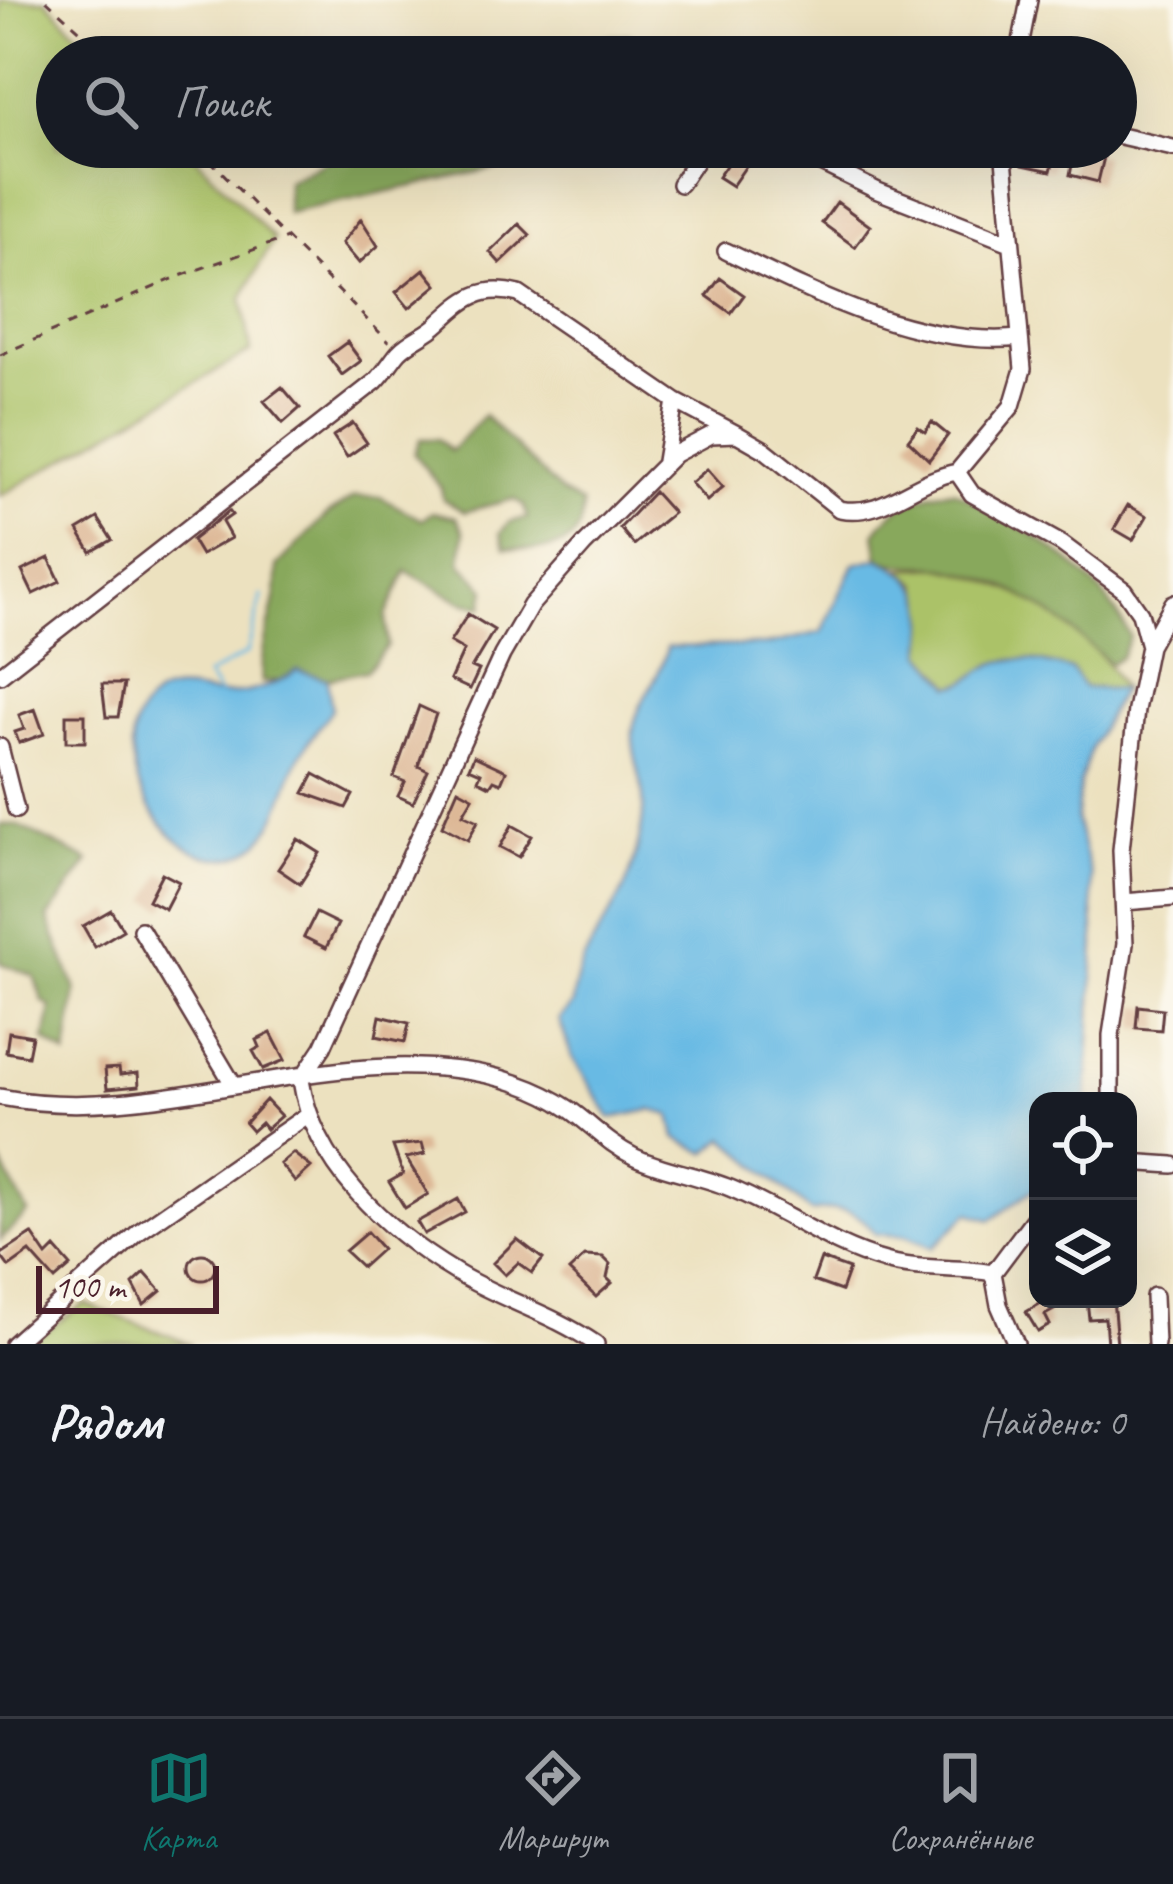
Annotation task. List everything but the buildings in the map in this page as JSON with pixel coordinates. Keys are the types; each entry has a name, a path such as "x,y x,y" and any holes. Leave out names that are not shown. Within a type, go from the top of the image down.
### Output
{"street":[{"path":"1022,36 1029,0"},
{"path":"1137,140 1173,148"},
{"path":"680,184 691,168"},
{"path":"831,168 1008,242"},
{"path":"0,675 376,381 398,352 436,327 459,301 496,288 520,294 562,319 675,401 737,434 839,509 874,512 916,483 957,472 1012,406 1023,369 1004,168"},
{"path":"726,251 785,280 904,323 976,342 1021,338"},
{"path":"665,463 675,401"},
{"path":"596,1344 458,1274 389,1226 350,1184 306,1116 301,1079 323,1047 464,730 532,605 665,463 711,435 737,434"},
{"path":"957,472 972,494 1062,544 1133,601 1152,609 1173,602"},
{"path":"1133,601 1149,646"},
{"path":"1111,1092 1111,1035 1125,944 1123,827 1149,646 1173,602"},
{"path":"0,747 16,810"},
{"path":"1124,902 1173,898"},
{"path":"141,931 233,1084"},
{"path":"0,1097 86,1105 301,1079 345,1067 460,1070 528,1088 569,1109 604,1140 638,1158 733,1189 772,1214 885,1261 993,1273"},
{"path":"13,1344 140,1231 306,1116"},
{"path":"1137,1163 1173,1165"},
{"path":"1016,1344 999,1305 993,1273 1029,1226"},
{"path":"1154,1296 1156,1344"}],"path":[{"path":"46,0 86,36"},
{"path":"218,168 398,352"},
{"path":"0,355 177,278 287,238"}],"green space":[{"path":"0,0 46,0 80,36 36,36 36,168 206,168 274,239 242,298 251,351 0,496"},
{"path":"313,168 497,168 287,213 287,181"},
{"path":"484,415 562,493 582,504 581,520 569,541 546,549 505,548 500,533 509,522 527,518 524,506 514,499 464,512 443,499 441,488 414,454 420,439 438,439 451,451"},
{"path":"953,490 1005,518 1076,567 1115,610 1130,636 1121,657 1110,664 1033,602 991,581 879,558 875,533 890,515 918,498"},
{"path":"354,497 380,497 422,520 432,512 456,517 464,532 461,563 486,589 483,607 462,602 406,571 386,616 388,646 366,671 327,679 297,671 284,680 262,682 277,566 327,515"},
{"path":"939,567 1019,594 1068,624 1089,642 1122,689 1084,688 1072,670 1018,659 996,663 952,686 923,653 926,628 919,584 900,569"},
{"path":"0,825 17,825 89,861 48,918 76,990 67,1056 45,1040 51,1007 43,1002 34,976 0,963"},
{"path":"0,1160 28,1213 0,1240"},
{"path":"85,1304 191,1344 28,1344"}],"water":[{"path":"879,558 916,585 925,607 923,653 951,686 996,663 1018,659 1072,670 1084,688 1122,689 1092,746 1080,782 1076,820 1091,876 1095,945 1087,1092 1029,1092 1029,1193 991,1220 969,1213 932,1248 905,1236 875,1234 848,1211 811,1212 725,1138 706,1153 676,1138 671,1115 651,1110 611,1118 572,1057 559,1019 573,1004 581,968 634,862 643,807 634,724 667,647 766,645 822,632 854,564"},
{"path":"297,670 327,679 332,710 301,755 270,828 257,844 230,857 203,855 177,840 155,816 132,755 136,724 152,699 180,689 221,694 249,691"}],"waterway":[{"path":"219,694 207,676 247,653 262,596"}]}
